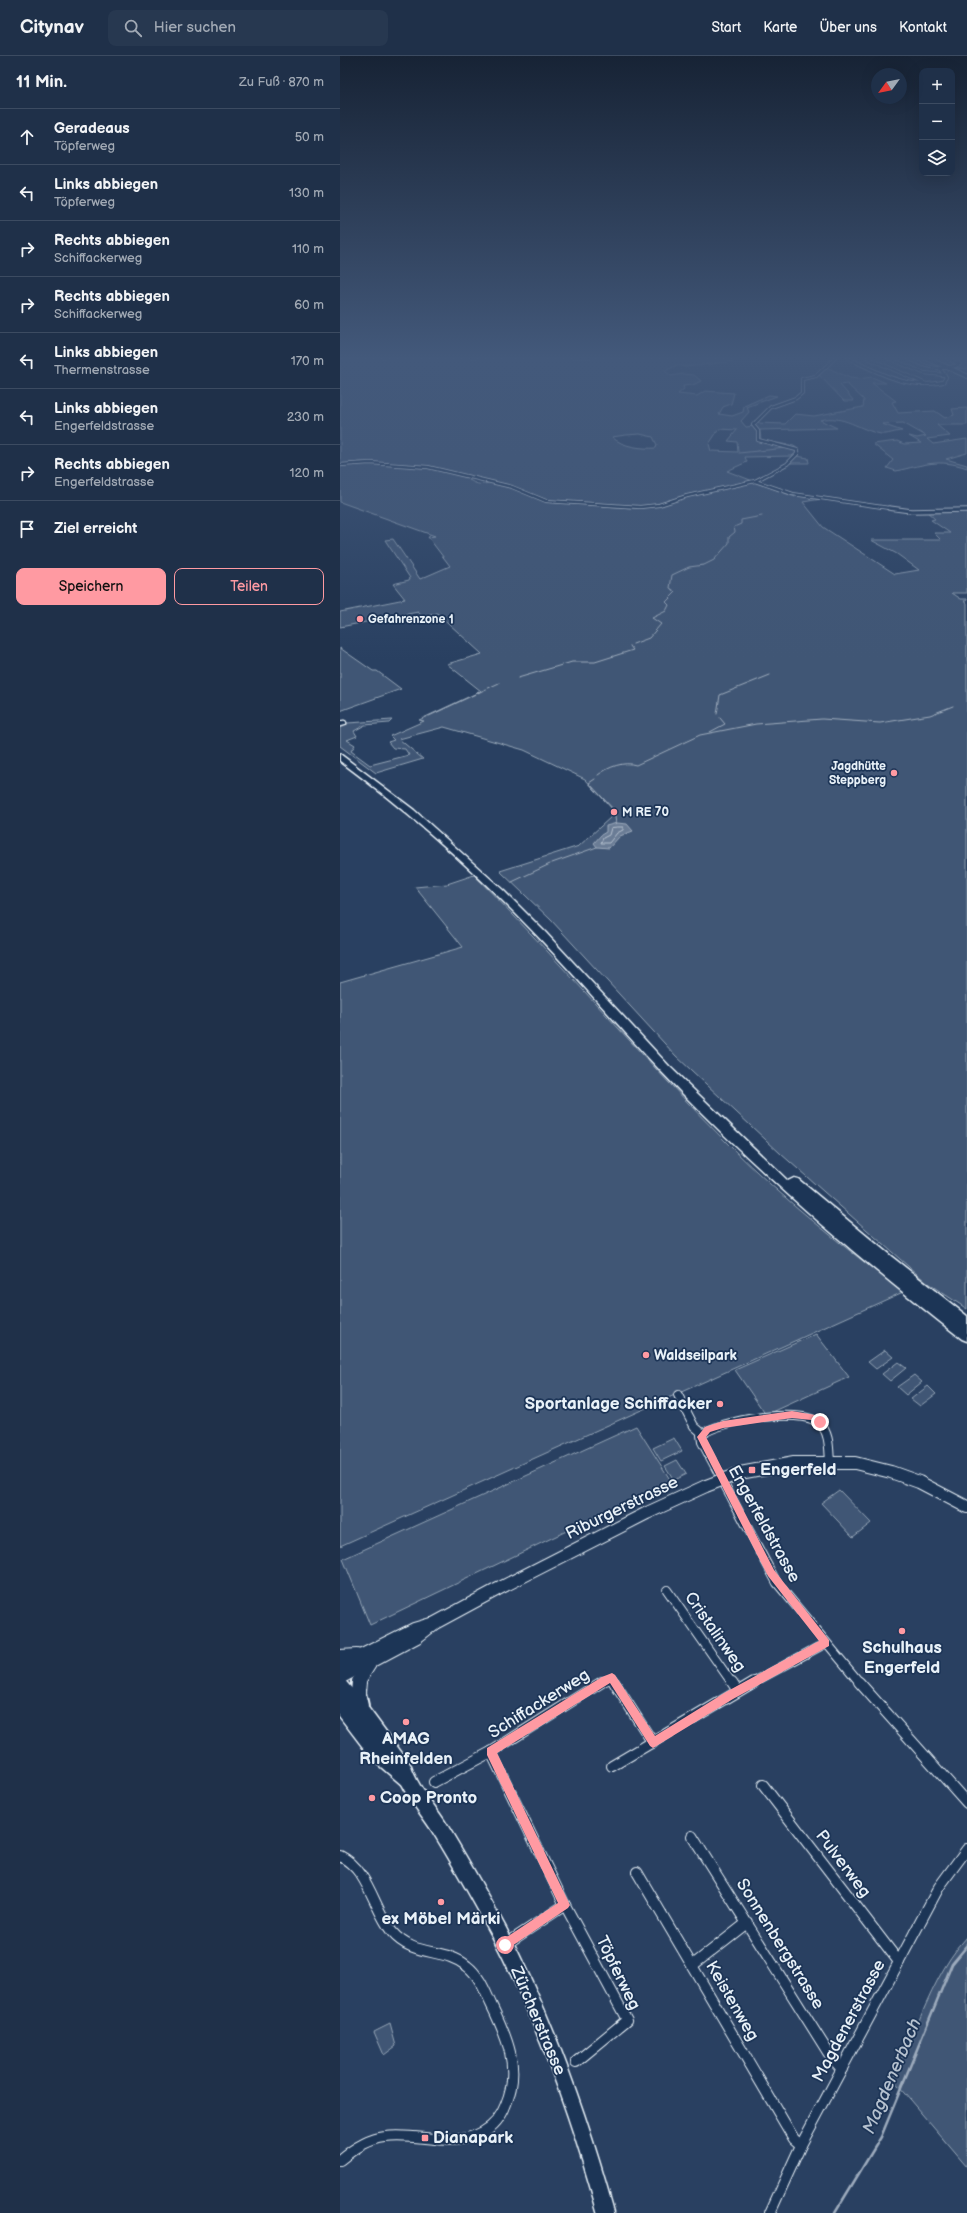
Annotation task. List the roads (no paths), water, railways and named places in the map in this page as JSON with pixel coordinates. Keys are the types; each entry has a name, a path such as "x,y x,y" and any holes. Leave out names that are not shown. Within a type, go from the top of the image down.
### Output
{"highway":[{"path":"340,750 409,803 473,858 529,912 654,1046 724,1118 817,1202 929,1295 967,1324"},
{"path":"340,757 409,810 480,874 526,919 684,1089 758,1161 868,1257 967,1335"},
{"path":"929,1295 967,1316"}],"main road":[{"name":"Riburgerstrasse","path":"340,1678 417,1637 435,1623 614,1529 706,1486 740,1473 794,1463 855,1463 891,1472 920,1482 967,1507"},
{"name":"Riburgerstrasse","path":"833,1463 896,1479 937,1497 967,1513"},
{"name":"Riburgerstrasse","path":"340,1666 414,1629 435,1623"},
{"path":"340,1656 360,1655"},
{"name":"Riburgerstrasse","path":"363,1714 357,1686 359,1678 372,1662"},
{"name":"Zürcherstrasse","path":"340,1688 363,1714 403,1768 406,1778 466,1871 505,1945 558,2066 582,2131 606,2213"},
{"name":"Zürcherstrasse","path":"340,1704 376,1750 398,1774 406,1778"}],"street":[{"path":"340,465 370,463 428,467 502,484 551,502 640,507 659,505 687,496 755,481 787,464 792,459"},
{"path":"755,481 790,494 911,511 967,510"},
{"path":"678,1395 694,1426 702,1433 723,1425 792,1414 813,1417 820,1422 827,1434 833,1463"},
{"name":"Engerfeldstrasse","path":"702,1433 702,1442 771,1573 826,1643 967,1803"},
{"name":"Cristalinweg","path":"667,1590 738,1691"},
{"path":"612,1766 653,1743 738,1691 826,1643"},
{"name":"Schiffackerweg","path":"434,1782 491,1752 605,1680 612,1678 653,1743"},
{"name":"Töpferweg","path":"491,1752 564,1905 627,2020 576,2062"},
{"name":"Pulverweg","path":"763,1785 899,1962"},
{"name":"Sonnenbergstrasse","path":"692,1836 748,1922 831,2057 842,2069"},
{"name":"Magdenerstrasse","path":"770,2213 801,2145 939,1887 967,1849"},
{"path":"340,1856 352,1862 383,1919 390,1930 401,1941 416,1950 450,1956 460,1961 476,1974 501,2022 512,2051 515,2076 511,2095 503,2113 494,2124 483,2132 468,2139 454,2140 385,2137 354,2149 340,2160"},
{"name":"Keistenweg","path":"637,1872 794,2139 801,2145"},
{"path":"505,1945 564,1905"},
{"path":"693,1965 748,1922"}],"water":[{"path":"617,823 627,824 633,831 620,836 609,848 597,847 594,843 606,832 606,826"}],"waterway":[{"path":"633,644 649,638 661,624 652,618 666,611 669,605 666,602 676,592 670,588 672,575 689,567 704,565 714,560 729,543 729,537 735,532 734,527 741,524 741,520 762,516"},
{"path":"518,678 572,662 595,662 633,650 630,646"},
{"path":"717,714 720,695 770,675"},
{"path":"429,716 499,683"},
{"path":"598,775 621,764 636,765 700,735 756,724 822,719 880,723 930,715 953,706"},
{"path":"710,732 725,724 720,718"},
{"path":"595,779 589,783 614,810 616,824"},
{"path":"552,863 597,847"},
{"path":"512,882 550,864"},
{"name":"Magdenerbach","path":"835,2213 881,2137 952,1964 967,1946"}],"place":[{"name":"Gefahrenzone 1","path":"360,619"},
{"name":"Jagdhütte Steppberg","path":"894,773"},
{"name":"M RE 70","path":"614,812"},
{"name":"Waldseilpark","path":"646,1355"},
{"name":"Sportanlage Schiffacker","path":"720,1404"},
{"name":"Engerfeld","path":"752,1470"},
{"name":"Schulhaus Engerfeld","path":"902,1631"},
{"name":"AMAG Rheinfelden","path":"406,1722"},
{"name":"Coop Pronto","path":"372,1798"},
{"name":"ex Möbel Märki","path":"441,1902"},
{"name":"Dianapark","path":"425,2138"}]}
